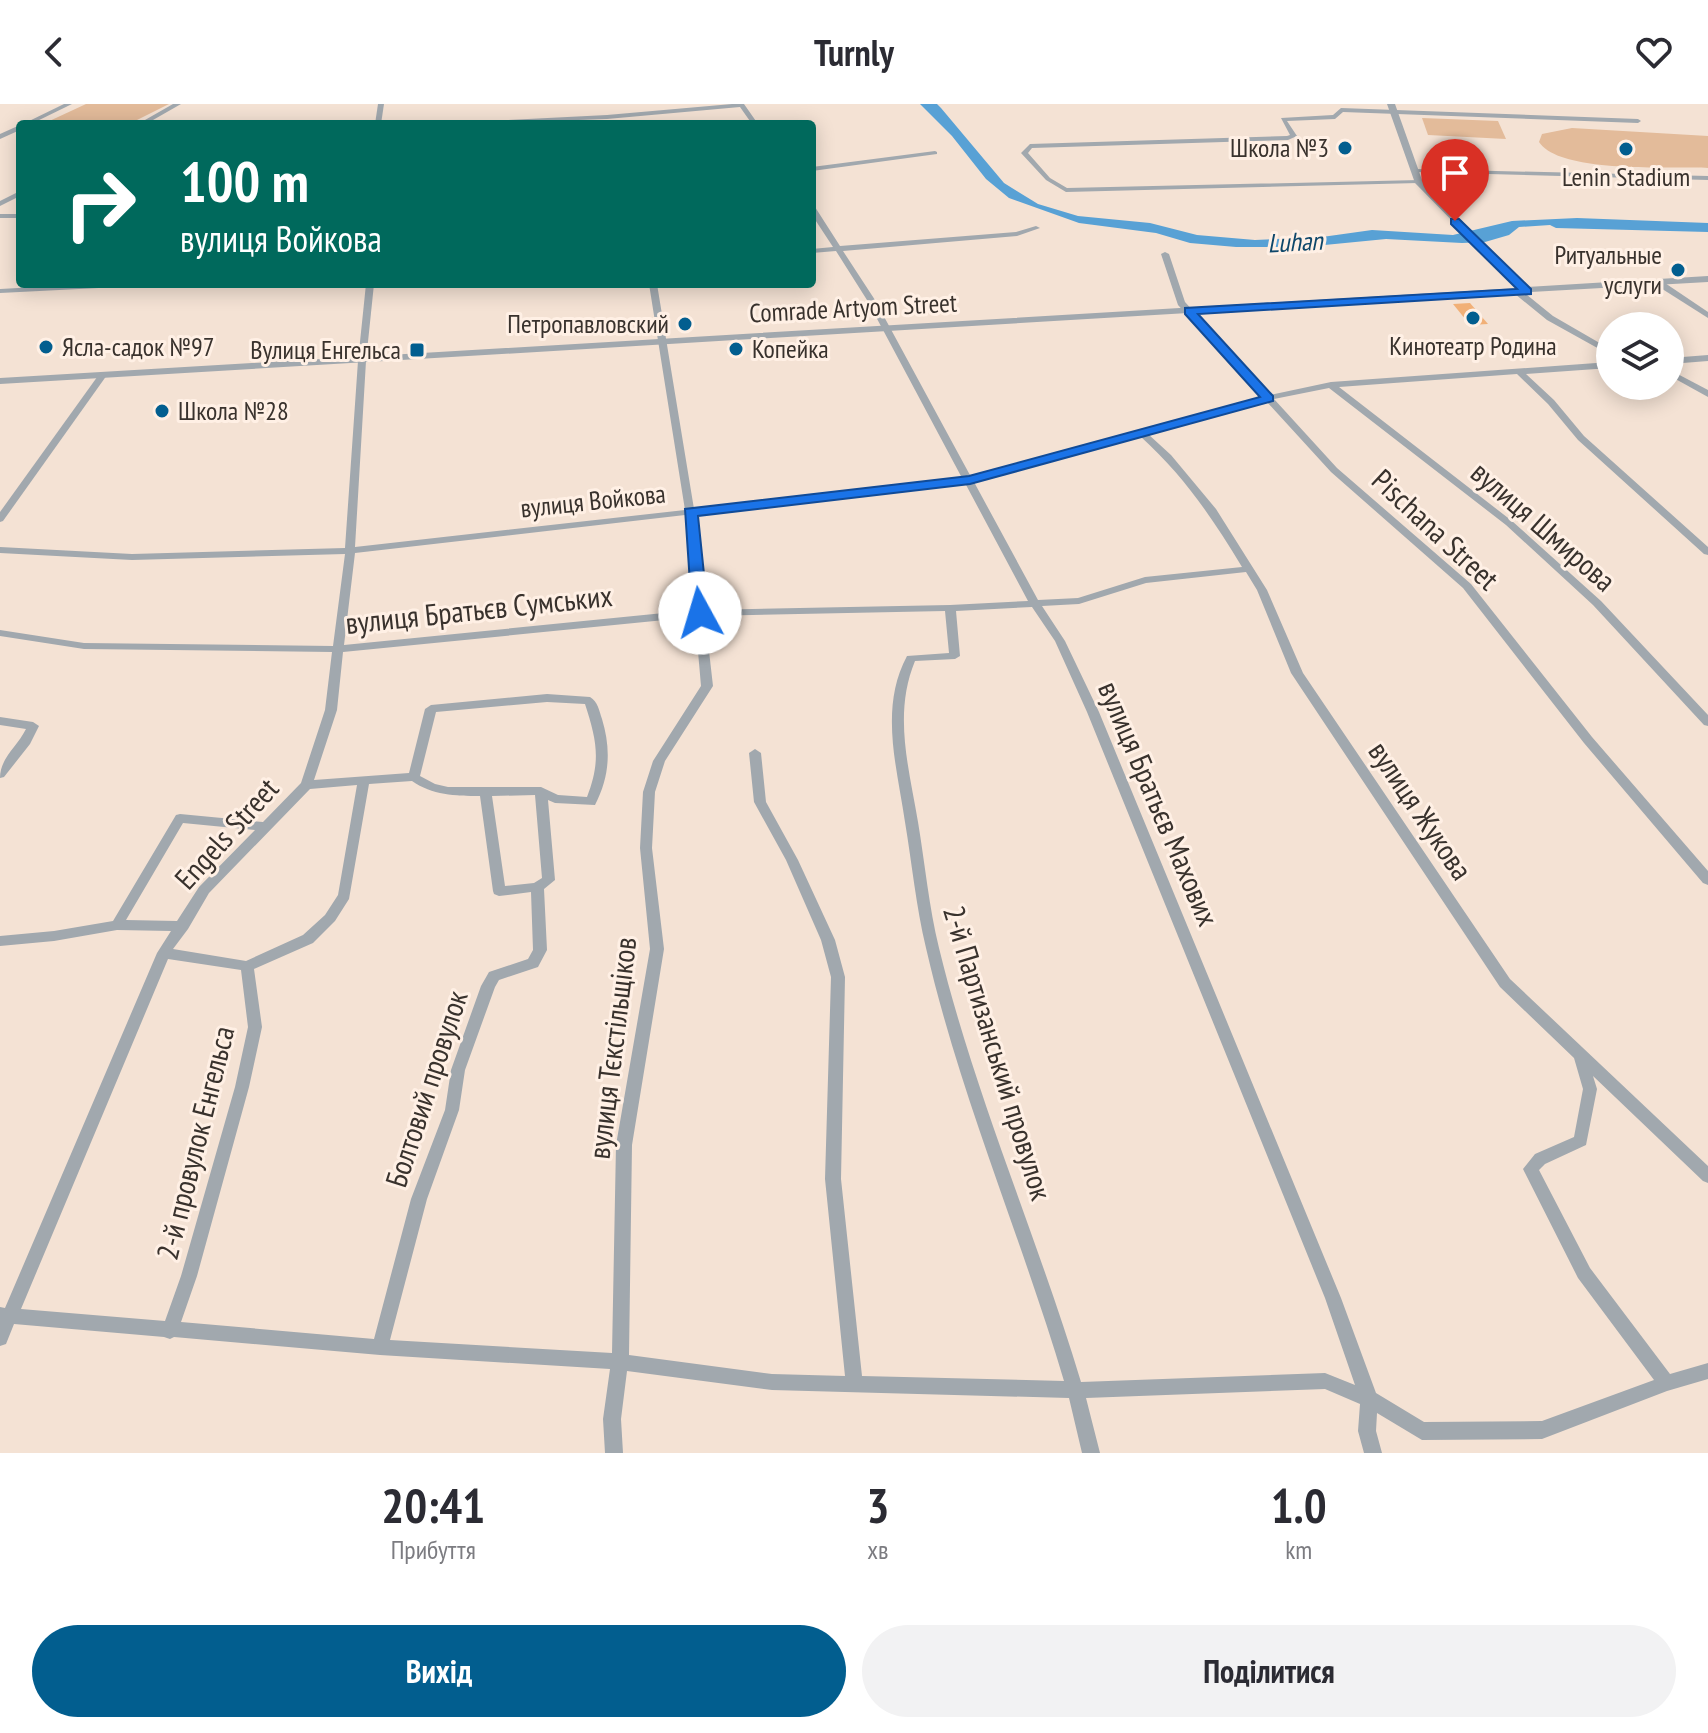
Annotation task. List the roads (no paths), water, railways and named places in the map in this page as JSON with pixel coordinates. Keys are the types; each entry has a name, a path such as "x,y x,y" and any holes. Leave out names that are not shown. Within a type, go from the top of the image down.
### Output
{"street":[{"path":"35,120 69,104"},
{"path":"148,120 178,104"},
{"path":"626,120 742,105"},
{"path":"1392,108 1418,181 1550,318 1596,344"},
{"path":"1418,181 1066,190 1048,179 1024,153 1030,146 1288,138 1294,136 1283,119 1335,117 1341,110 1392,108 1638,121"},
{"path":"816,168 935,153"},
{"path":"1415,171 1708,178"},
{"name":"вулиця Братьєв Махових","path":"816,215 885,327 1034,602 1060,641 1093,712 1333,1298 1369,1399 1367,1431 1373,1453"},
{"path":"816,251 1017,234 1036,228"},
{"name":"Pischana Street","path":"1165,254 1181,303 1334,470 1467,586 1588,740 1708,880"},
{"name":"Comrade Artyom Street","path":"0,381 1708,279"},
{"path":"1659,283 1708,316"},
{"path":"0,291 59,288"},
{"name":"Engels Street","path":"0,1338 6,1316 164,953 204,890 307,785 331,710 350,551 370,288"},
{"name":"вулиця Тєкстільщіков","path":"614,1453 612,1419 620,1362 624,1145 657,949 646,848 649,792 659,761 707,686 690,512 653,288"},
{"path":"1684,360 1708,358"},
{"name":"вулиця Войкова","path":"0,550 132,557 350,551 970,480 1268,398 1331,385 1596,366"},
{"path":"1520,372 1551,402 1581,438 1708,552"},
{"path":"0,518 103,375"},
{"path":"1684,381 1708,394"},
{"name":"вулиця Шмирова","path":"1331,385 1509,523 1597,603 1708,722"},
{"name":"вулиця Жукова","path":"1143,434 1168,457 1211,509 1262,590 1297,673 1505,983 1708,1176"},
{"name":"вулиця Братьєв Сумських","path":"0,633 84,646 338,649 700,613 950,608 1079,601 1145,580 1248,569"},
{"name":"2-й Партизанський провулок","path":"950,608 955,656 911,658 904,670 896,720 932,949 964,1055 1077,1390 1091,1453"},
{"path":"307,785 414,777 443,791 541,791 555,799 591,802 605,768 601,736 590,701 547,698 431,709 414,777"},
{"path":"0,721 33,726 0,774"},
{"path":"755,753 760,802 792,860 828,940 838,977 833,1179 854,1382"},
{"path":"164,953 247,966 308,939 330,918 344,896 364,780"},
{"name":"Болтовий провулок","path":"380,1347 419,1199 452,1110 458,1070 488,986 494,976 533,963 540,950 537,887 549,880 541,791"},
{"path":"485,792 499,891 537,887"},
{"path":"117,925 180,818 265,827"},
{"path":"0,941 117,925 183,926"},
{"name":"2-й провулок Енгельса","path":"170,1331 189,1276 242,1087 255,1027 247,966"},
{"path":"1581,1056 1590,1089 1581,1141 1540,1159 1531,1169 1584,1273 1667,1383"},
{"path":"6,1316 380,1347 620,1362 772,1382 1077,1390 1325,1381 1369,1399 1422,1431 1542,1430 1667,1383 1708,1371"}],"water":[{"name":"Luhan","path":"920,104 937,104 1004,183 1038,204 1078,216 1150,223 1197,235 1255,240 1322,237 1372,230 1453,235 1512,221 1577,218 1708,223 1708,232 1556,228 1550,225 1519,227 1509,235 1485,242 1386,239 1304,247 1190,243 1156,233 1079,223 1009,198 986,179 952,136"}],"place":[{"name":"Школа №3","path":"1345,148"},
{"name":"Lenin Stadium","path":"1626,149"},
{"name":"Ритуальные услуги","path":"1678,270"},
{"name":"Кинотеатр Родина","path":"1473,318"},
{"name":"Петропавловский","path":"685,324"},
{"name":"Ясла-садок №97","path":"46,347"},
{"name":"Копейка","path":"736,349"},
{"name":"Вулиця Енгельса","path":"417,350"},
{"name":"Школа №28","path":"162,411"}]}
